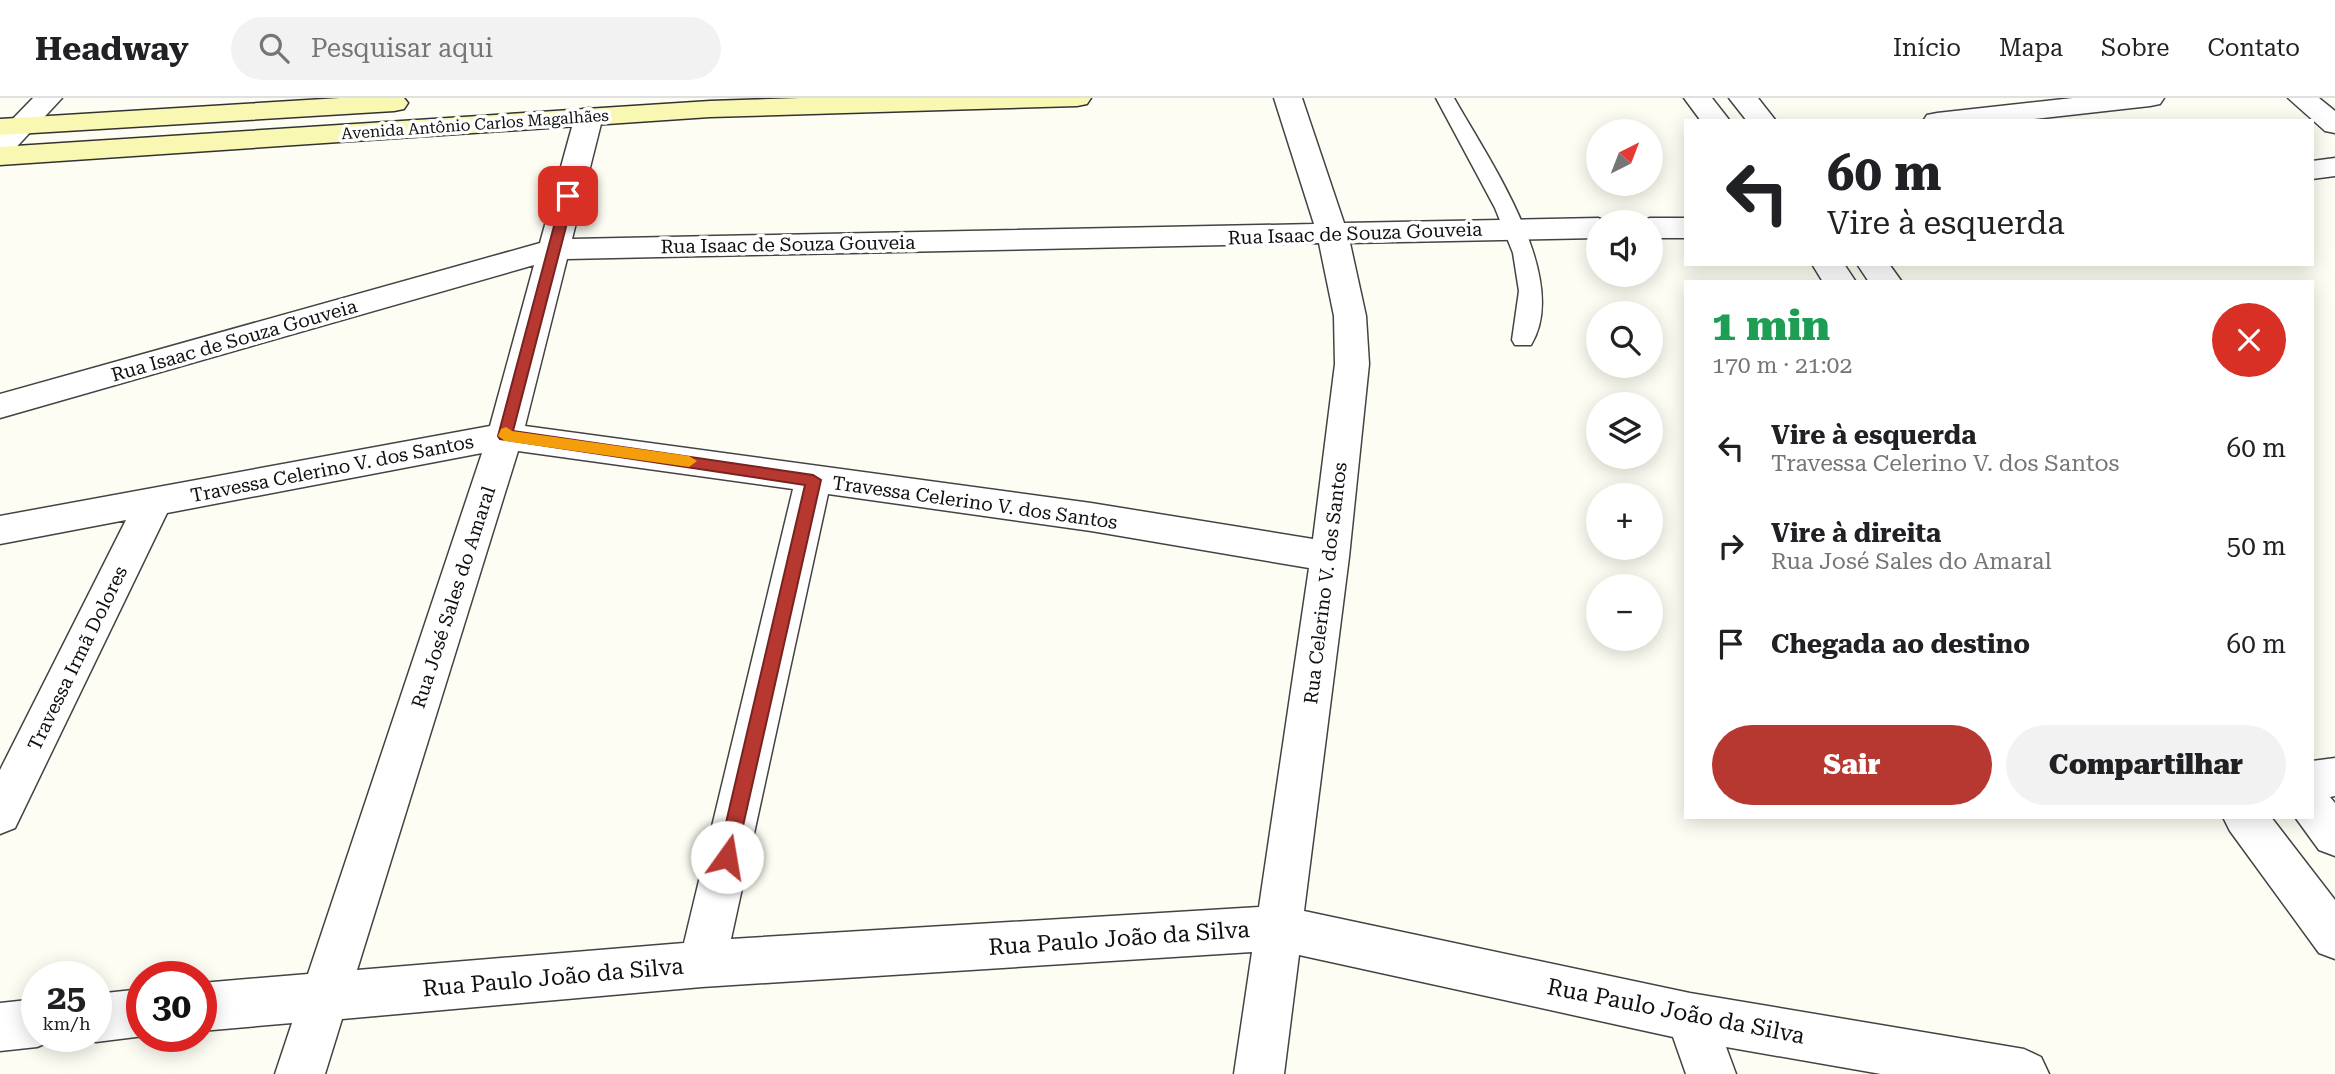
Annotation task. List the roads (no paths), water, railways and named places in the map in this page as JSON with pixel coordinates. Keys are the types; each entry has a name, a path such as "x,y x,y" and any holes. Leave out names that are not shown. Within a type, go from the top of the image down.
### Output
{"main road":[{"name":"Avenida Antônio Carlos Magalhães","path":"0,156 589,116 704,103 1077,98"},
{"name":"Avenida Antônio Carlos Magalhães","path":"11,126 414,102"}],"street":[{"path":"0,148 11,126 48,98"},
{"name":"Rua Celerino V. dos Santos","path":"1259,1074 1329,557 1352,364 1350,316 1333,235 1288,98"},
{"path":"1698,98 1714,119"},
{"path":"1743,98 1760,119"},
{"path":"1956,119 2150,98"},
{"path":"2302,98 2335,125"},
{"name":"Rua José Sales do Amaral","path":"300,1074 505,436 589,116"},
{"path":"2314,170 2335,167"},
{"name":"Rua Isaac de Souza Gouveia","path":"0,406 554,249 1586,228"},
{"path":"1663,228 1684,228"},
{"path":"1874,266 1884,280"},
{"name":"Travessa Celerino V. dos Santos","path":"0,530 505,436 1091,517 1329,557"},
{"path":"702,964 813,480"},
{"name":"Travessa Irmã Dolores","path":"0,814 154,502"},
{"path":"2314,780 2335,777"},
{"path":"2314,810 2335,836"},
{"path":"2246,819 2335,937"},
{"name":"Rua Paulo João da Silva","path":"217,1005 702,964 1279,928 1690,1017 1999,1072"},
{"path":"1690,1017 1711,1074"},
{"path":"0,1027 21,1025"}],"lane":[{"path":"1445,98 1514,229 1529,275 1530,294 1522,340"}]}
